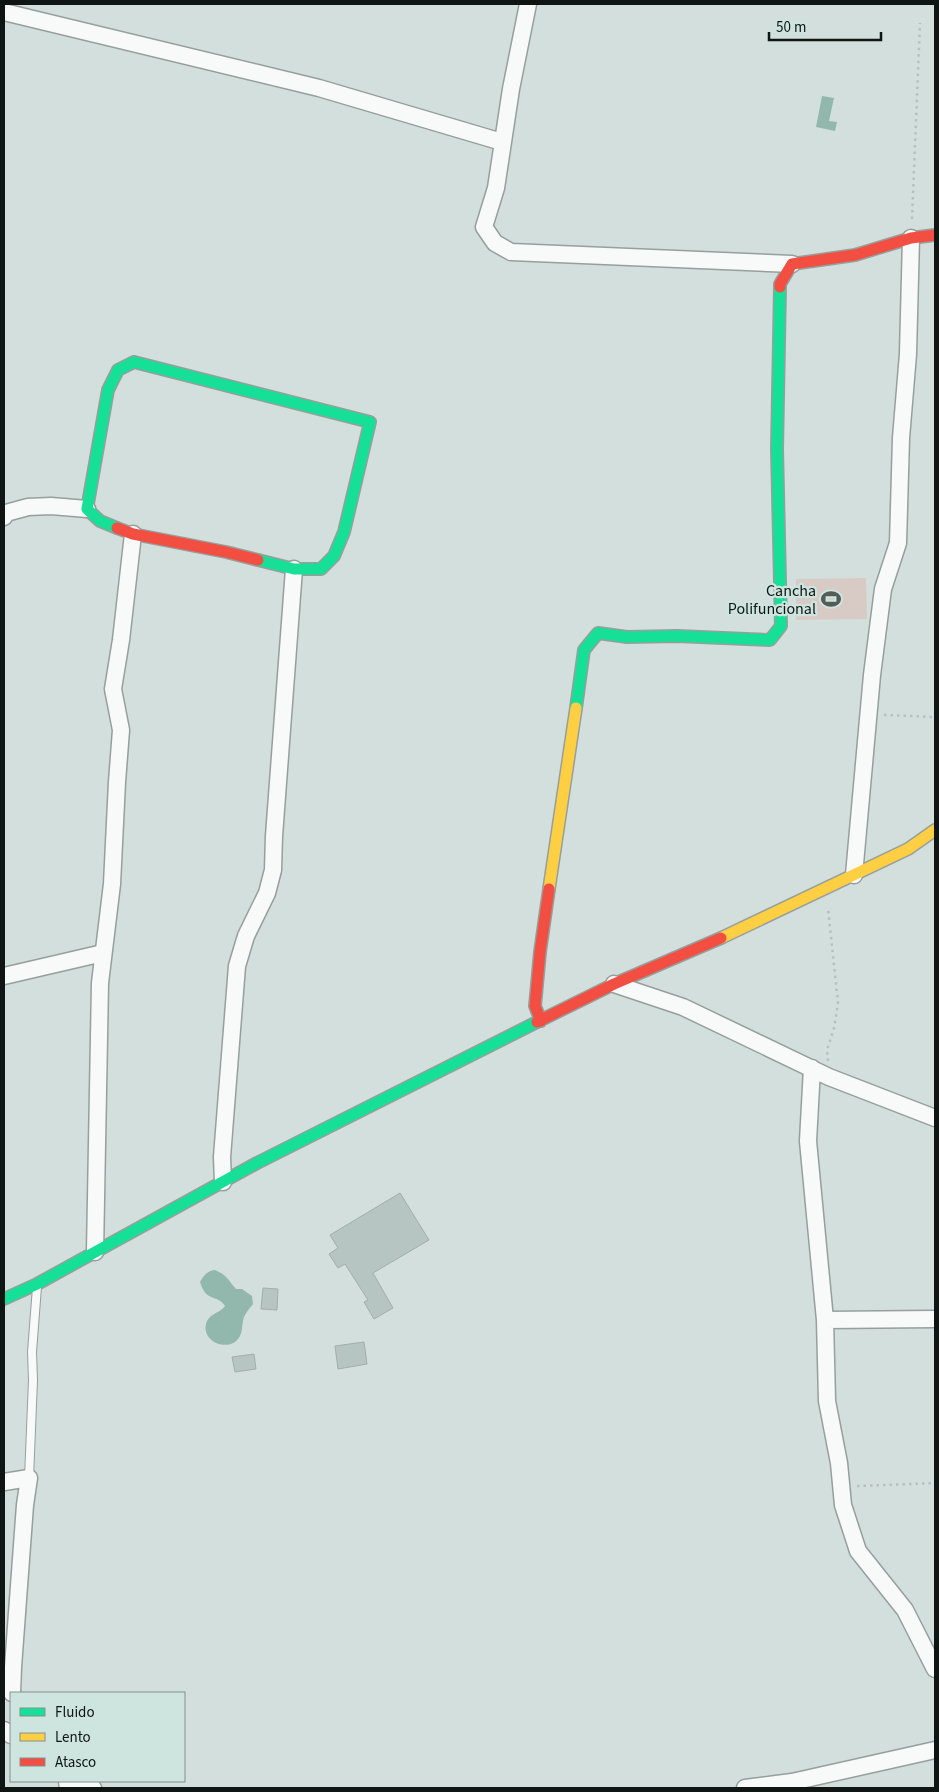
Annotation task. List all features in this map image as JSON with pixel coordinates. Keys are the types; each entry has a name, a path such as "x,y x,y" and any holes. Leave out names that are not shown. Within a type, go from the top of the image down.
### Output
{"street":[{"path":"528,4 502,142 496,188 484,227 495,243 511,252 792,264 855,255 912,238 935,236"},
{"path":"4,12 319,88 502,142"},
{"path":"854,875 872,675 883,589 898,543 900,438 908,354 912,238"},
{"path":"541,1020 535,1006 540,952 584,650 598,633 627,637 677,636 770,640 781,626 777,449 780,284 792,264"},
{"path":"4,517 6,513 28,507 51,506 87,509 100,521 133,534 226,552 294,570 321,570 334,556 344,532 370,422 134,362 118,370 108,390 87,509"},
{"path":"95,1252 98,1040 103,953 112,884 117,782 122,730 113,689 121,640 133,534"},
{"path":"223,1182 222,1157 237,966 246,936 267,894 273,870 294,570"},
{"path":"4,1299 37,1284 257,1163 614,984 747,927 908,849 935,830"},
{"path":"4,976 103,953"},
{"path":"614,984 683,1007 828,1077 935,1118"},
{"path":"812,1068 808,1141 825,1320 827,1401 839,1463 843,1505 858,1551 905,1610 935,1668"},
{"path":"825,1320 935,1319"},
{"path":"4,1482 29,1478 25,1505 12,1692"},
{"path":"745,1788 792,1782 935,1750"}],"lane":[{"path":"29,1478 33,1380 32,1352 37,1284"}],"path":[{"path":"912,238 920,22"},
{"path":"868,715 935,717"},
{"path":"826,889 838,1003 834,1028 827,1050 828,1077"},
{"path":"841,1486 935,1483"}],"shaded area":[{"path":"822,96 834,98 829,121 837,122 835,131 816,127"},
{"name":"Cancha Polifuncional","path":"866,578 867,619 796,620 796,579"},
{"path":"215,1270 225,1276 236,1289 242,1289 252,1296 253,1304 244,1317 240,1336 235,1342 225,1345 210,1339 206,1330 207,1320 225,1306 219,1300 205,1293 200,1282 206,1274"}],"building":[{"path":"400,1193 429,1240 373,1273 393,1308 374,1319 364,1302 368,1300 345,1264 338,1268 329,1254 338,1248 330,1235"},
{"path":"263,1288 278,1289 277,1310 261,1309"},
{"path":"364,1342 367,1364 338,1369 335,1346"},
{"path":"254,1354 256,1369 235,1372 232,1357"}],"traffic: fast":[{"path":"576,708 584,650 598,633 627,637 677,636 770,640 781,626 777,449 780,287"},
{"path":"134,362 370,422 344,532 334,556 321,569 294,569 258,560"},
{"path":"117,528 100,521 87,509 108,390 118,370 134,362"},
{"path":"4,1299 37,1284 257,1163 537,1022"}],"traffic: slow":[{"path":"549,889 576,708"},
{"path":"721,938 908,849 935,830"}],"traffic: jam":[{"path":"780,287 792,264 855,255 911,238 935,235"},
{"path":"117,528 133,534 258,560"},
{"path":"541,1021 535,1006 549,889"},
{"path":"537,1022 614,984 721,938"}],"place":[{"name":"Cancha Polifuncional","path":"831,599"}]}
